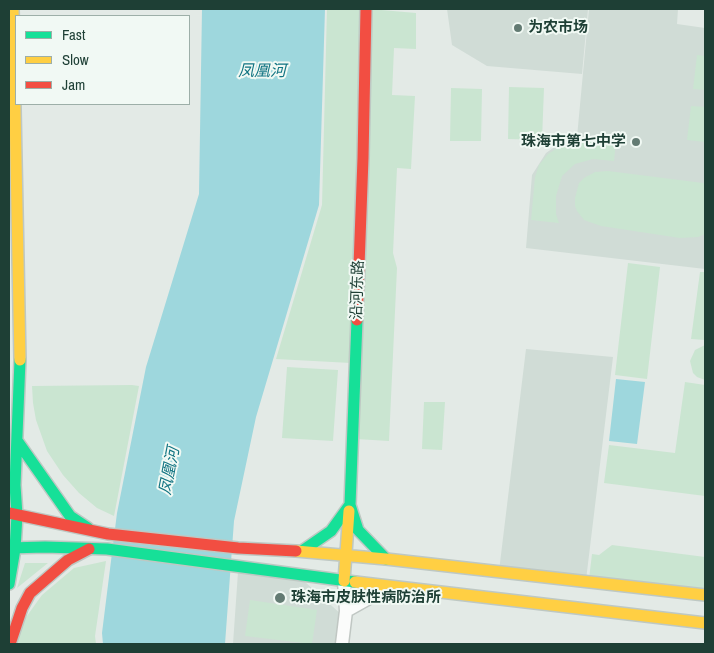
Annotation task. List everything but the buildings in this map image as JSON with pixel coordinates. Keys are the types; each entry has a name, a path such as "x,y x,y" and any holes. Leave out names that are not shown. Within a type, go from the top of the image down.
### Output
{"main road":[{"path":"9,584 20,381 13,9"},
{"name":"沿河东路","path":"366,9 363,158 350,505 358,530 386,559"},
{"path":"18,442 70,516 90,530"},
{"path":"302,552 331,531 350,505"},
{"path":"344,581 350,505"},
{"path":"13,514 108,534 238,548 386,559 705,595"},
{"path":"12,548 107,549 238,565 389,587 705,623"},
{"path":"10,644 22,608 30,593 68,560 89,549"}],"street":[{"path":"342,644 346,611 344,581"},
{"path":"346,611 389,587"}],"shaded area":[{"name":"为农市场","path":"447,9 588,9 582,74 487,66 452,45"},
{"name":"珠海市第七中学","path":"589,9 678,9 677,24 705,28 705,269 526,248 532,175 546,153 556,146 577,137"},
{"path":"526,349 613,357 586,580 499,571"},
{"name":"珠海市皮肤性病防治所","path":"238,572 305,582 342,615 338,644 233,644"}],"green space":[{"path":"327,9 364,9 351,363 276,359 322,205"},
{"path":"370,9 416,13 416,49 394,48 392,95 415,96 411,169 397,168 393,253 397,268 389,441 356,439"},
{"path":"697,55 705,56 705,90 693,89"},
{"path":"509,87 544,88 542,140 508,139"},
{"path":"451,88 482,89 481,141 450,141"},
{"path":"691,106 705,107 705,142 687,140"},
{"path":"582,137 616,141 614,161 593,159 575,164 562,176 556,196 556,214 559,223 531,220 535,177 539,165 548,154"},
{"path":"608,171 705,184 705,234 698,237 680,238 601,226 584,220 575,206 579,183 595,172"},
{"path":"628,263 660,267 647,379 615,375"},
{"path":"700,272 705,272 705,340 691,339"},
{"path":"705,345 705,380 693,373 690,361 695,350"},
{"path":"287,367 338,370 333,441 282,438"},
{"path":"685,382 705,385 705,496 604,483 609,445 675,453"},
{"path":"32,386 139,386 114,516 97,508 79,493 63,475 47,451 36,420"},
{"path":"424,402 445,402 442,450 422,449"},
{"path":"612,545 705,557 705,591 589,579 592,554 599,555"},
{"path":"106,561 95,636 96,644 16,644 24,620 42,595 74,568"},
{"path":"25,563 48,563 17,588"},
{"path":"250,600 317,610 312,644 245,636"}],"water":[{"name":"凤凰河","path":"202,9 325,9 319,205 256,417 234,521 225,644 103,644 102,633 117,513 146,367 199,194"},
{"path":"616,379 645,382 637,444 609,441"}],"traffic: fast":[{"path":"357,320 350,505 358,530 386,559"},
{"path":"9,584 15,549 17,515 15,485 20,360"},
{"path":"18,442 70,516 88,528"},
{"path":"302,551 331,531 349,506"},
{"path":"9,548 107,549 355,582"}],"traffic: slow":[{"path":"13,9 20,360"},
{"path":"344,581 349,511"},
{"path":"296,551 386,559 705,595"},
{"path":"355,582 705,623"}],"traffic: jam":[{"path":"357,320 366,9"},
{"path":"9,513 108,534 238,548 296,551"},
{"path":"10,644 22,608 30,593 68,560 89,549"}],"place":[{"name":"为农市场","path":"518,28"},
{"name":"珠海市第七中学","path":"636,142"},
{"name":"珠海市皮肤性病防治所","path":"280,598"}]}
